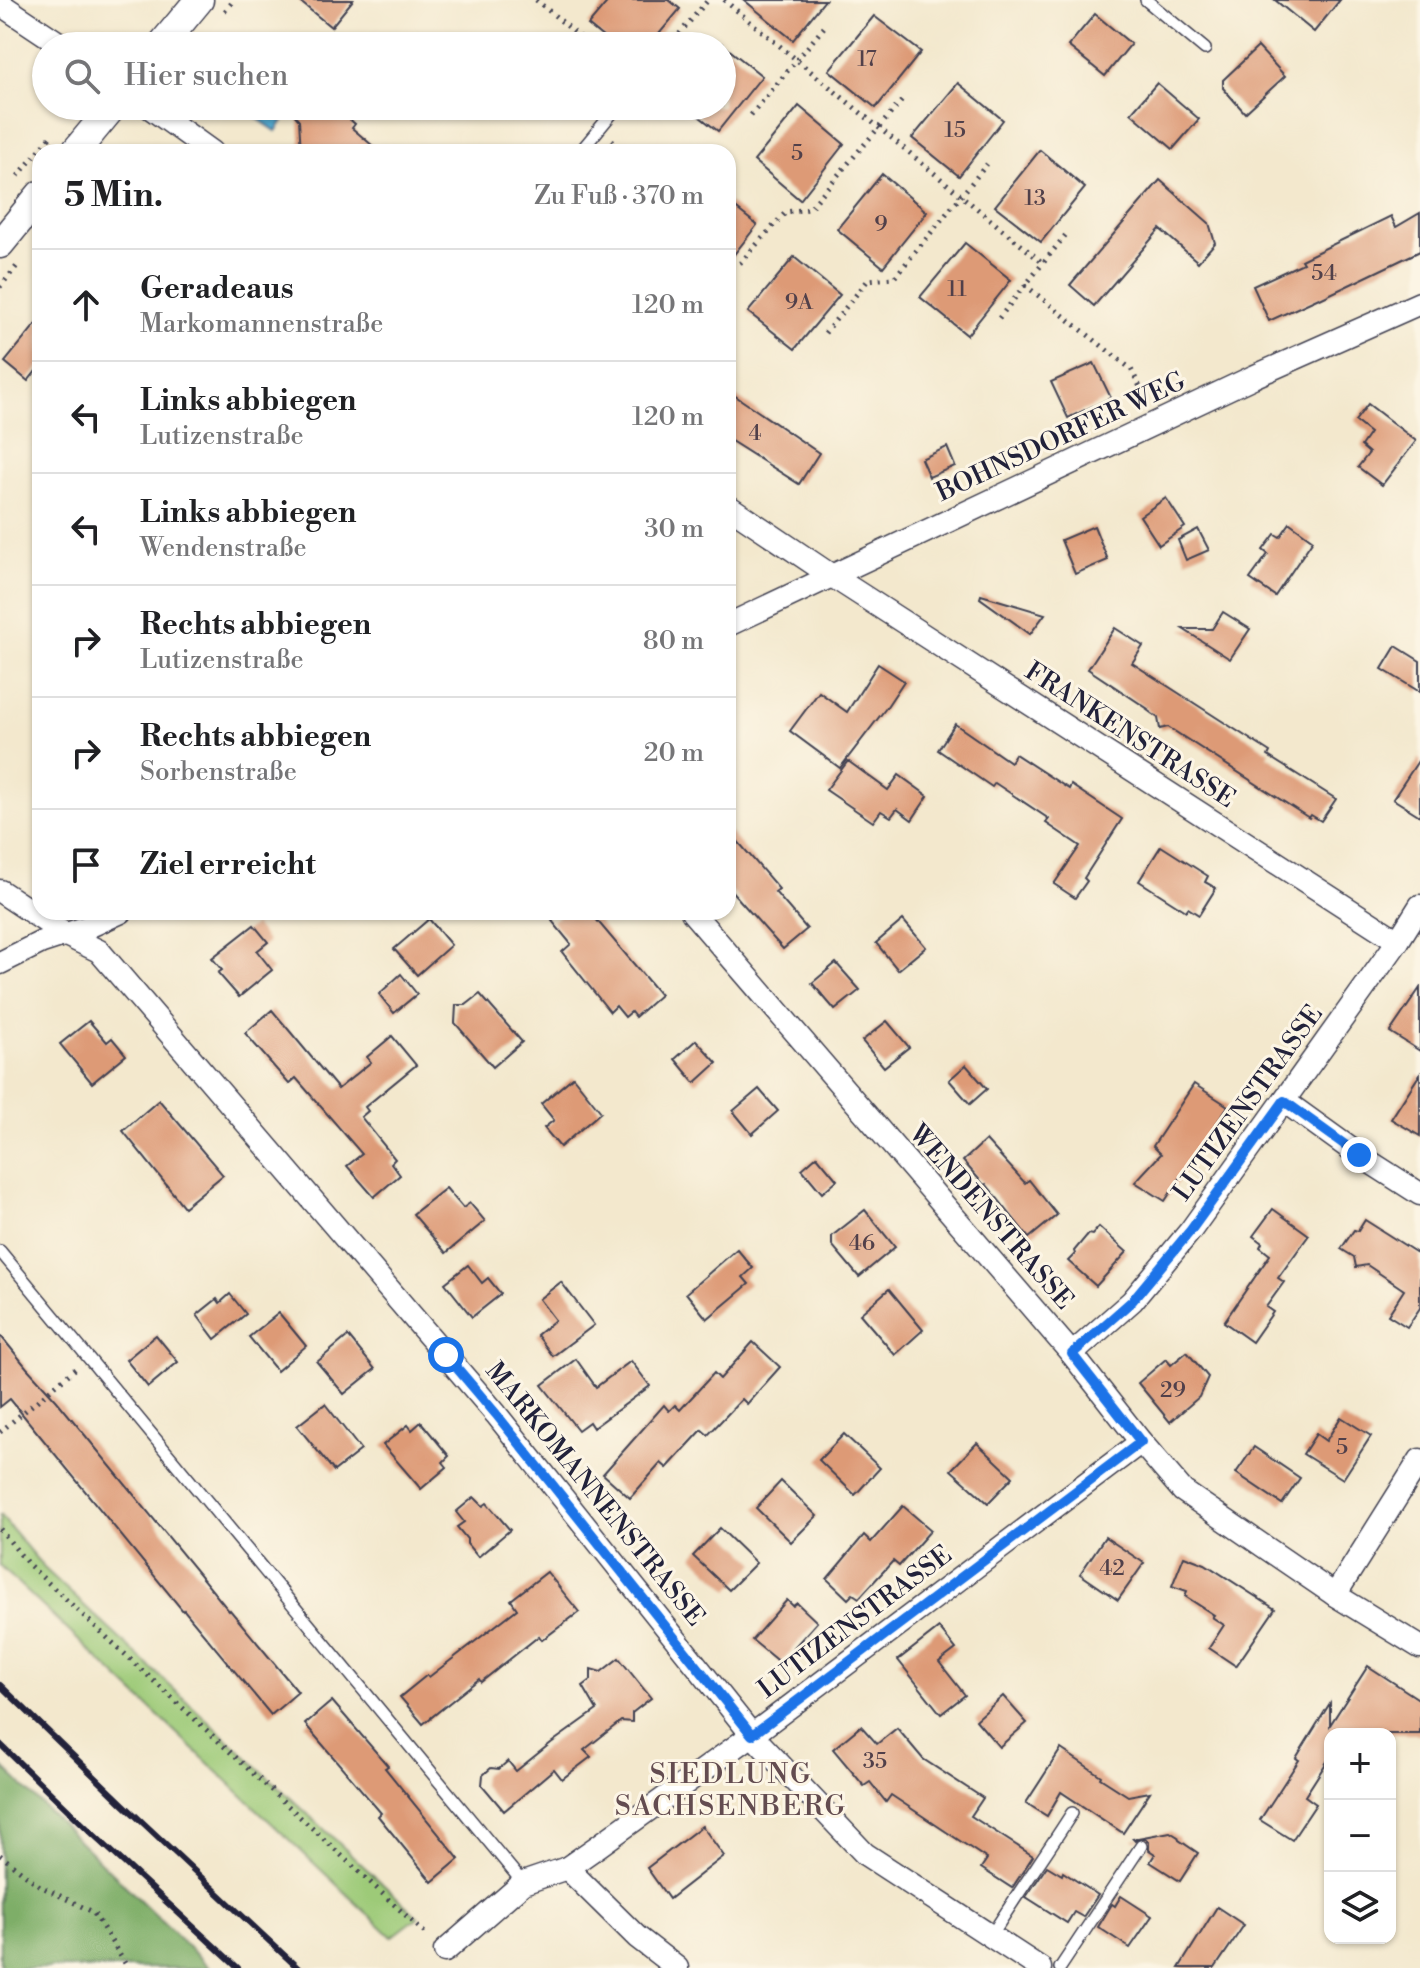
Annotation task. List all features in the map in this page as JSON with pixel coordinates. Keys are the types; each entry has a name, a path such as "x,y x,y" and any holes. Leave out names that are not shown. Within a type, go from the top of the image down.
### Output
{"street":[{"path":"173,32 199,0"},
{"path":"0,4 42,32"},
{"path":"82,144 101,120"},
{"path":"167,120 201,144"},
{"path":"0,244 32,205"},
{"name":"BOHNSDORFER WEG","path":"736,621 1253,377 1420,303"},
{"name":"FRANKENSTRASSE","path":"736,511 1398,941"},
{"name":"MARKOMANNENSTRASSE","path":"0,891 32,912"},
{"name":"LUTIZENSTRASSE","path":"1072,1354 1132,1301 1191,1230 1420,906"},
{"name":"MARKOMANNENSTRASSE","path":"44,920 99,951 173,1035 496,1414 752,1735 865,1854 1040,1968"},
{"path":"0,963 42,942 102,920"},
{"name":"WENDENSTRASSE","path":"699,920 1072,1354 1183,1491 1335,1595 1420,1647"},
{"path":"1284,1101 1420,1194"},
{"name":"LUTIZENSTRASSE","path":"445,1951 523,1883 567,1868 752,1735 1141,1442"},
{"path":"1335,1595 1420,1460"},
{"path":"567,1868 637,1937 677,1968"}],"lane":[{"path":"1146,0 1205,49"},
{"path":"587,144 606,120"},
{"path":"0,1251 523,1883"},
{"path":"991,1936 1072,1813"},
{"path":"1060,1968 1141,1846"}],"path":[{"path":"536,0 574,32"},
{"path":"681,32 708,0"},
{"path":"724,0 1043,263"},
{"path":"751,115 825,26"},
{"path":"740,263 786,212 809,209 905,97"},
{"path":"44,144 55,130"},
{"path":"15,179 32,158"},
{"path":"825,333 868,280 894,278 987,164"},
{"path":"999,318 1068,232"},
{"path":"1025,285 1131,369 1158,422"},
{"path":"0,1432 89,1358"},
{"path":"0,1529 28,1564 445,1951"},
{"path":"0,1855 40,1886 93,1912 128,1968"}],"green space":[{"path":"0,1515 44,1568 418,1917 392,1937 0,1566"},
{"path":"0,1764 210,1968 0,1968"}],"water":[{"path":"260,120 282,120 276,131"}],"building":[{"path":"298,0 353,0 331,27"},
{"path":"609,0 669,0 680,9 661,32 597,32 588,25"},
{"path":"744,0 825,0 793,40"},
{"path":"1275,0 1340,0 1314,32"},
{"path":"1095,14 1131,44 1105,76 1068,46"},
{"path":"874,16 921,52 876,108 829,70"},
{"path":"1258,47 1285,76 1245,113 1223,88 1223,80"},
{"path":"736,55 762,76 736,108"},
{"path":"958,83 1003,120 959,176 912,138"},
{"path":"1157,83 1199,119 1173,149 1131,113"},
{"path":"799,106 844,144 800,200 754,161"},
{"path":"299,120 350,120 355,124 352,128 371,144 300,144"},
{"path":"704,120 727,120 718,131"},
{"path":"1040,150 1085,188 1041,242 995,206"},
{"path":"882,174 927,212 883,267 837,229"},
{"path":"1160,180 1209,223 1215,243 1198,262 1160,229 1094,306 1070,285"},
{"path":"736,208 757,225 736,252"},
{"path":"1420,213 1420,251 1269,321 1253,286 1391,216 1396,227"},
{"path":"965,243 1011,280 967,335 920,297"},
{"path":"794,257 840,295 795,349 748,312"},
{"path":"32,329 32,376 28,381 5,362"},
{"path":"1094,363 1111,398 1068,418 1051,382"},
{"path":"736,396 819,453 799,484 736,444"},
{"path":"1368,404 1416,441 1382,485 1358,467 1369,453 1361,446 1370,433 1355,421"},
{"path":"947,447 955,466 929,477 921,459"},
{"path":"1166,498 1185,527 1159,545 1140,516"},
{"path":"1290,523 1313,540 1275,596 1250,579 1268,554 1263,550 1275,534 1280,537"},
{"path":"1094,526 1108,560 1075,574 1061,540"},
{"path":"1198,529 1209,550 1186,560 1178,540"},
{"path":"981,595 1045,614 1030,634 980,598"},
{"path":"1223,612 1250,629 1230,659 1183,629 1212,629"},
{"path":"1115,628 1143,646 1132,663 1270,752 1268,756 1336,799 1321,821 1311,815 1309,818 1168,727 1160,729 1158,718 1148,709 1088,669"},
{"path":"1396,646 1420,661 1420,692 1382,669"},
{"path":"878,664 904,681 840,768 790,731 819,692 847,712"},
{"path":"955,724 1010,762 1015,754 1069,789 1071,785 1122,819 1084,878 1087,881 1075,898 1054,884 1080,846 1046,823 1049,819 995,783 992,787 938,750"},
{"path":"1420,758 1420,816 1393,799"},
{"path":"848,761 888,790 899,775 928,796 912,820 897,809 891,817 881,811 873,822 826,790"},
{"path":"736,839 779,889 775,892 807,929 783,949 736,896"},
{"path":"1161,846 1208,876 1205,882 1216,888 1199,915 1188,908 1186,911 1139,881"},
{"path":"428,920 451,945 417,975 394,949"},
{"path":"597,920 660,995 635,1017 631,1012 625,1017 616,1006 610,1012 562,952 571,944 552,921"},
{"path":"903,920 926,947 898,970 876,943"},
{"path":"254,925 268,942 257,951 272,970 239,997 218,973 222,970 212,958"},
{"path":"836,963 860,990 835,1010 812,983"},
{"path":"401,974 417,994 394,1013 379,994"},
{"path":"1420,988 1420,1051 1390,1032"},
{"path":"480,994 522,1042 493,1067 455,1023 456,1005 466,1005"},
{"path":"272,1010 338,1089 371,1062 367,1057 392,1036 416,1065 365,1107 368,1111 361,1117 395,1159 391,1163 400,1175 374,1197 347,1166 362,1154 296,1078 289,1084 245,1033"},
{"path":"89,1021 107,1042 112,1038 126,1055 92,1083 60,1044"},
{"path":"887,1021 909,1047 884,1067 862,1041"},
{"path":"696,1040 717,1063 695,1083 675,1059"},
{"path":"966,1065 987,1089 970,1104 949,1080"},
{"path":"1420,1074 1420,1136 1391,1119"},
{"path":"573,1077 601,1112 560,1147 544,1128 554,1120 541,1104"},
{"path":"1194,1084 1228,1106 1165,1201 1135,1182 1161,1154 1153,1146"},
{"path":"759,1089 778,1111 752,1134 733,1111"},
{"path":"159,1100 223,1175 184,1207 123,1131"},
{"path":"986,1140 1025,1183 1029,1180 1057,1215 1029,1238 986,1184 963,1161"},
{"path":"817,1156 837,1180 822,1193 802,1169"},
{"path":"446,1188 463,1208 470,1203 485,1221 446,1253 413,1214"},
{"path":"1273,1209 1309,1235 1278,1278 1284,1282 1266,1307 1273,1312 1252,1342 1224,1322 1270,1255 1253,1236"},
{"path":"865,1210 895,1247 859,1277 832,1245 832,1236"},
{"path":"1365,1220 1420,1255 1420,1308 1407,1327 1388,1315 1404,1290 1367,1265 1356,1267 1354,1257 1341,1249"},
{"path":"1099,1227 1127,1252 1096,1286 1068,1261 1088,1234 1092,1235"},
{"path":"737,1249 753,1268 743,1277 749,1284 707,1319 686,1293"},
{"path":"468,1265 482,1283 488,1278 501,1294 472,1317 445,1283"},
{"path":"561,1282 594,1325 553,1356 537,1335 555,1320 539,1299"},
{"path":"889,1289 923,1330 895,1355 860,1314"},
{"path":"230,1294 246,1314 215,1339 197,1315 217,1299 220,1303"},
{"path":"279,1313 306,1346 277,1371 249,1337"},
{"path":"0,1335 298,1692 271,1715 10,1399 0,1407"},
{"path":"156,1335 178,1362 148,1387 126,1360"},
{"path":"348,1336 375,1369 344,1394 317,1362"},
{"path":"753,1342 780,1367 747,1404 742,1399 708,1435 702,1430 667,1468 661,1463 630,1498 603,1474 664,1405 669,1411 675,1405 680,1410 714,1373 720,1379"},
{"path":"1187,1352 1208,1377 1199,1397 1170,1422 1138,1383 1166,1359 1171,1365"},
{"path":"576,1359 596,1387 631,1361 650,1386 593,1428 589,1422 578,1430 542,1385"},
{"path":"325,1404 361,1450 334,1471 297,1426"},
{"path":"1341,1417 1371,1436 1343,1479 1303,1454 1316,1434 1326,1441"},
{"path":"421,1422 449,1456 443,1462 447,1467 421,1489 383,1445 408,1425 412,1430"},
{"path":"844,1434 880,1468 855,1495 819,1460"},
{"path":"977,1443 1013,1477 988,1503 951,1470"},
{"path":"1254,1447 1300,1478 1282,1504 1236,1473"},
{"path":"781,1481 817,1516 791,1542 756,1508"},
{"path":"474,1497 483,1506 487,1503 510,1530 478,1557 457,1527 464,1522 456,1512"},
{"path":"903,1506 931,1530 899,1566 893,1561 859,1598 853,1594 848,1599 827,1579 864,1535 871,1542"},
{"path":"720,1528 756,1563 729,1590 693,1556"},
{"path":"1105,1537 1144,1563 1118,1600 1080,1574"},
{"path":"1184,1556 1205,1564 1275,1609 1236,1666 1209,1648 1224,1625 1185,1596 1187,1591 1172,1586"},
{"path":"547,1572 579,1612 542,1640 539,1636 481,1682 479,1679 423,1724 400,1697 517,1609 511,1600"},
{"path":"787,1600 793,1606 797,1603 817,1622 780,1663 752,1640"},
{"path":"939,1628 956,1649 939,1662 965,1695 941,1714 898,1660"},
{"path":"619,1658 651,1698 632,1713 632,1722 621,1721 584,1750 591,1757 562,1779 554,1769 504,1811 482,1785 483,1775 491,1768 499,1769 508,1761 516,1771 597,1710 583,1686 591,1680 591,1669 601,1672"},
{"path":"1368,1666 1420,1700 1420,1734 1396,1734 1396,1728 1324,1728 1324,1766 1305,1796 1316,1804 1292,1840 1260,1820 1299,1760 1296,1758 1330,1703 1330,1725"},
{"path":"1003,1696 1027,1723 999,1747 976,1720"},
{"path":"332,1701 388,1766 385,1768 459,1859 432,1882 378,1816 381,1813 305,1724"},
{"path":"861,1726 877,1744 897,1728 923,1759 983,1798 971,1816 1033,1856 1012,1888 981,1868 987,1859 891,1795 886,1802 870,1782 864,1786 833,1749"},
{"path":"1061,1749 1128,1796 1150,1792 1123,1833 1061,1792 1047,1816 1026,1803"},
{"path":"702,1826 724,1856 669,1899 647,1868"},
{"path":"1170,1832 1198,1853 1180,1881 1150,1862 1155,1854 1149,1850 1146,1839 1133,1839"},
{"path":"1047,1866 1062,1875 1063,1872 1098,1895 1083,1917 1074,1912 1067,1923 1026,1897"},
{"path":"1121,1896 1152,1916 1130,1948 1098,1927 1112,1904 1115,1906"},
{"path":"1217,1907 1244,1925 1215,1968 1179,1968"}],"railway":[{"path":"0,1685 298,1968"},
{"path":"0,1744 238,1968"}],"district":[{"name":"SIEDLUNG SACHSENBERG","path":"731,1790"}],"route":[{"path":"446,1355 752,1735 1141,1442 1072,1354 1132,1301 1191,1230 1284,1101 1359,1155"}]}
